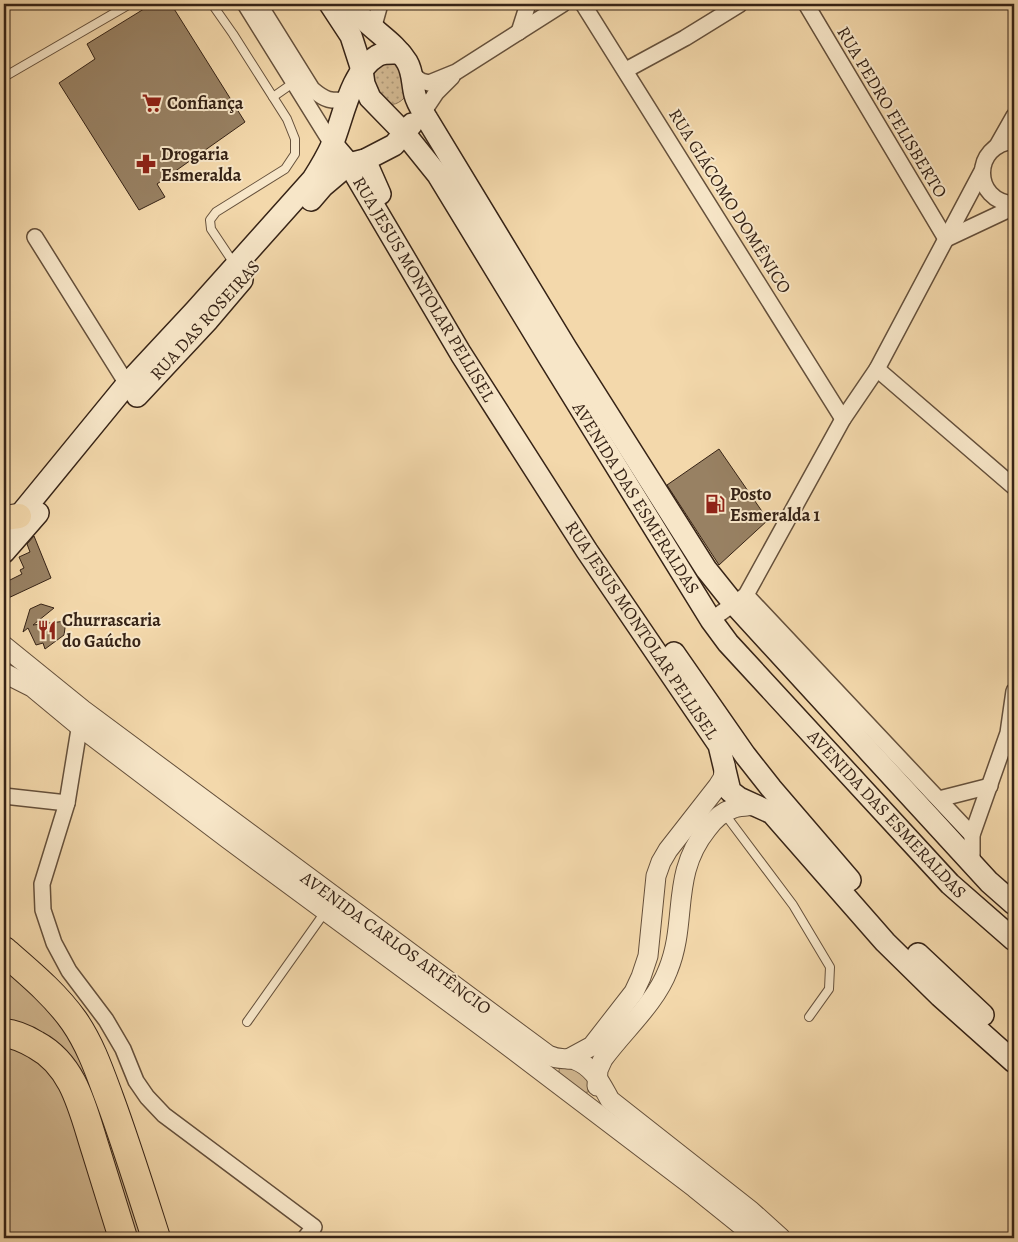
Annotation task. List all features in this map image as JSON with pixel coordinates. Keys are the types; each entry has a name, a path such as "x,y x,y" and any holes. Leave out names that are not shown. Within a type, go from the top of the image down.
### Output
{"highway":[{"path":"4,950 58,1002 73,1019 84,1037 97,1064 118,1120 156,1238"},
{"path":"4,1033 26,1039 44,1049 57,1060 67,1073 80,1101 123,1238"}],"main road":[{"name":"AVENIDA DAS ESMERALDAS","path":"330,4 351,36 362,70 364,84 370,98 404,134 438,175 706,569 741,600 989,882 1014,904"},
{"path":"351,4 356,13 400,53 407,62 412,75 419,103 389,112 379,108"},
{"path":"355,48 373,29"},
{"path":"362,70 377,56 400,53"},
{"name":"RUA DAS ROSEIRAS","path":"9,521 202,316 279,227 322,166 362,70"},
{"name":"RUA DAS ROSEIRAS","path":"202,316 236,266 323,186 357,162 394,145 404,134 419,103"},
{"name":"AVENIDA DAS ESMERALDAS","path":"419,103 558,354 711,620 728,643 950,884 1014,940"},
{"name":"RUA JESUS MONTOLAR PELLISEL","path":"332,144 357,162 452,327 587,551 719,745 730,791 739,798 772,813 885,942 1014,1062"},
{"name":"RUA JESUS MONTOLAR PELLISEL","path":"452,327 600,547 745,754 771,788 896,934 1014,1044"},
{"name":"RUA DAS ROSEIRAS","path":"4,552 133,389"},
{"path":"725,766 730,758 738,754 745,754"},
{"path":"756,805 761,804 766,799 771,788"}],"street":[{"path":"245,4 332,144"},
{"path":"259,4 312,90 323,98 348,100"},
{"path":"373,29 380,4"},
{"path":"519,32 528,4"},
{"path":"412,75 421,81 430,83 456,72 563,4"},
{"name":"RUA GIÁCOMO DOMÊNICO","path":"583,4 843,419"},
{"path":"626,70 685,38 740,4"},
{"name":"RUA PEDRO FELISBERTO","path":"806,4 946,239"},
{"path":"419,103 428,105 436,93 456,72"},
{"path":"711,620 741,600 843,419 877,368 982,171 987,156 997,146 1014,116"},
{"path":"997,146 1014,141"},
{"path":"982,171 983,181 987,190 1002,202 1014,205"},
{"path":"946,239 1014,205"},
{"path":"35,237 133,389"},
{"path":"877,368 1014,487"},
{"path":"741,600 940,799 972,835"},
{"name":"AVENIDA CARLOS ARTÊNCIO","path":"4,646 81,718"},
{"name":"AVENIDA CARLOS ARTÊNCIO","path":"4,673 32,687 81,718 233,832 548,1055 584,1064 591,1069 610,1100 700,1181 757,1238"},
{"path":"972,863 972,835 1011,732 1014,691"},
{"path":"81,718 67,803 42,884 43,910 54,943 69,971 106,1020 146,1097 164,1115 314,1228 305,1238"},
{"path":"725,766 723,778 718,786 668,850 661,862 655,882 648,956 634,992 592,1046 565,1059 558,1065 556,1072 567,1092 585,1097 591,1095 597,1087 597,1076 603,1059 650,1000 668,971 674,954 683,883 690,855 710,825 724,813 734,808 756,805"},
{"path":"940,799 990,786"},
{"path":"4,796 67,803"},
{"name":"AVENIDA CARLOS ARTÊNCIO","path":"233,832 326,910 567,1092 700,1181 751,1211 781,1238"}],"lane":[{"path":"4,78 130,4"},
{"path":"212,4 273,97 295,139 294,154 285,169 216,212 210,220 211,229 236,266"},
{"path":"273,97 294,83"},
{"path":"724,813 793,905 830,968 829,989 809,1017"},
{"path":"246,1022 326,910"}],"shaded area":[{"path":"380,62 399,64 407,95 396,104 381,102 371,72"},
{"path":"4,957 65,1015 151,1238 127,1238 86,1101 4,1028"},
{"path":"4,1035 56,1065 121,1238 4,1238"},
{"path":"562,1064 588,1072 591,1090 582,1093 559,1074"}],"building":[{"name":"Confiança","path":"152,4 171,4 245,122 157,184 165,197 139,210 59,83 95,59 87,44"},
{"name":"Posto Esmeralda 1","path":"719,449 768,520 719,565 667,485"},
{"path":"34,536 51,578 4,600 4,583 22,574 20,570 24,568 19,557 30,552 27,544"},
{"name":"Churrascaria do Gaúcho","path":"41,604 54,608 33,625 66,621 64,635 45,649 43,643 36,645 28,628 23,632 30,609"}],"place":[{"name":"Confiança","path":"152,103"},
{"name":"Drogaria Esmeralda","path":"146,164"},
{"name":"Posto Esmeralda 1","path":"715,504"},
{"name":"Churrascaria do Gaúcho","path":"47,630"}]}
